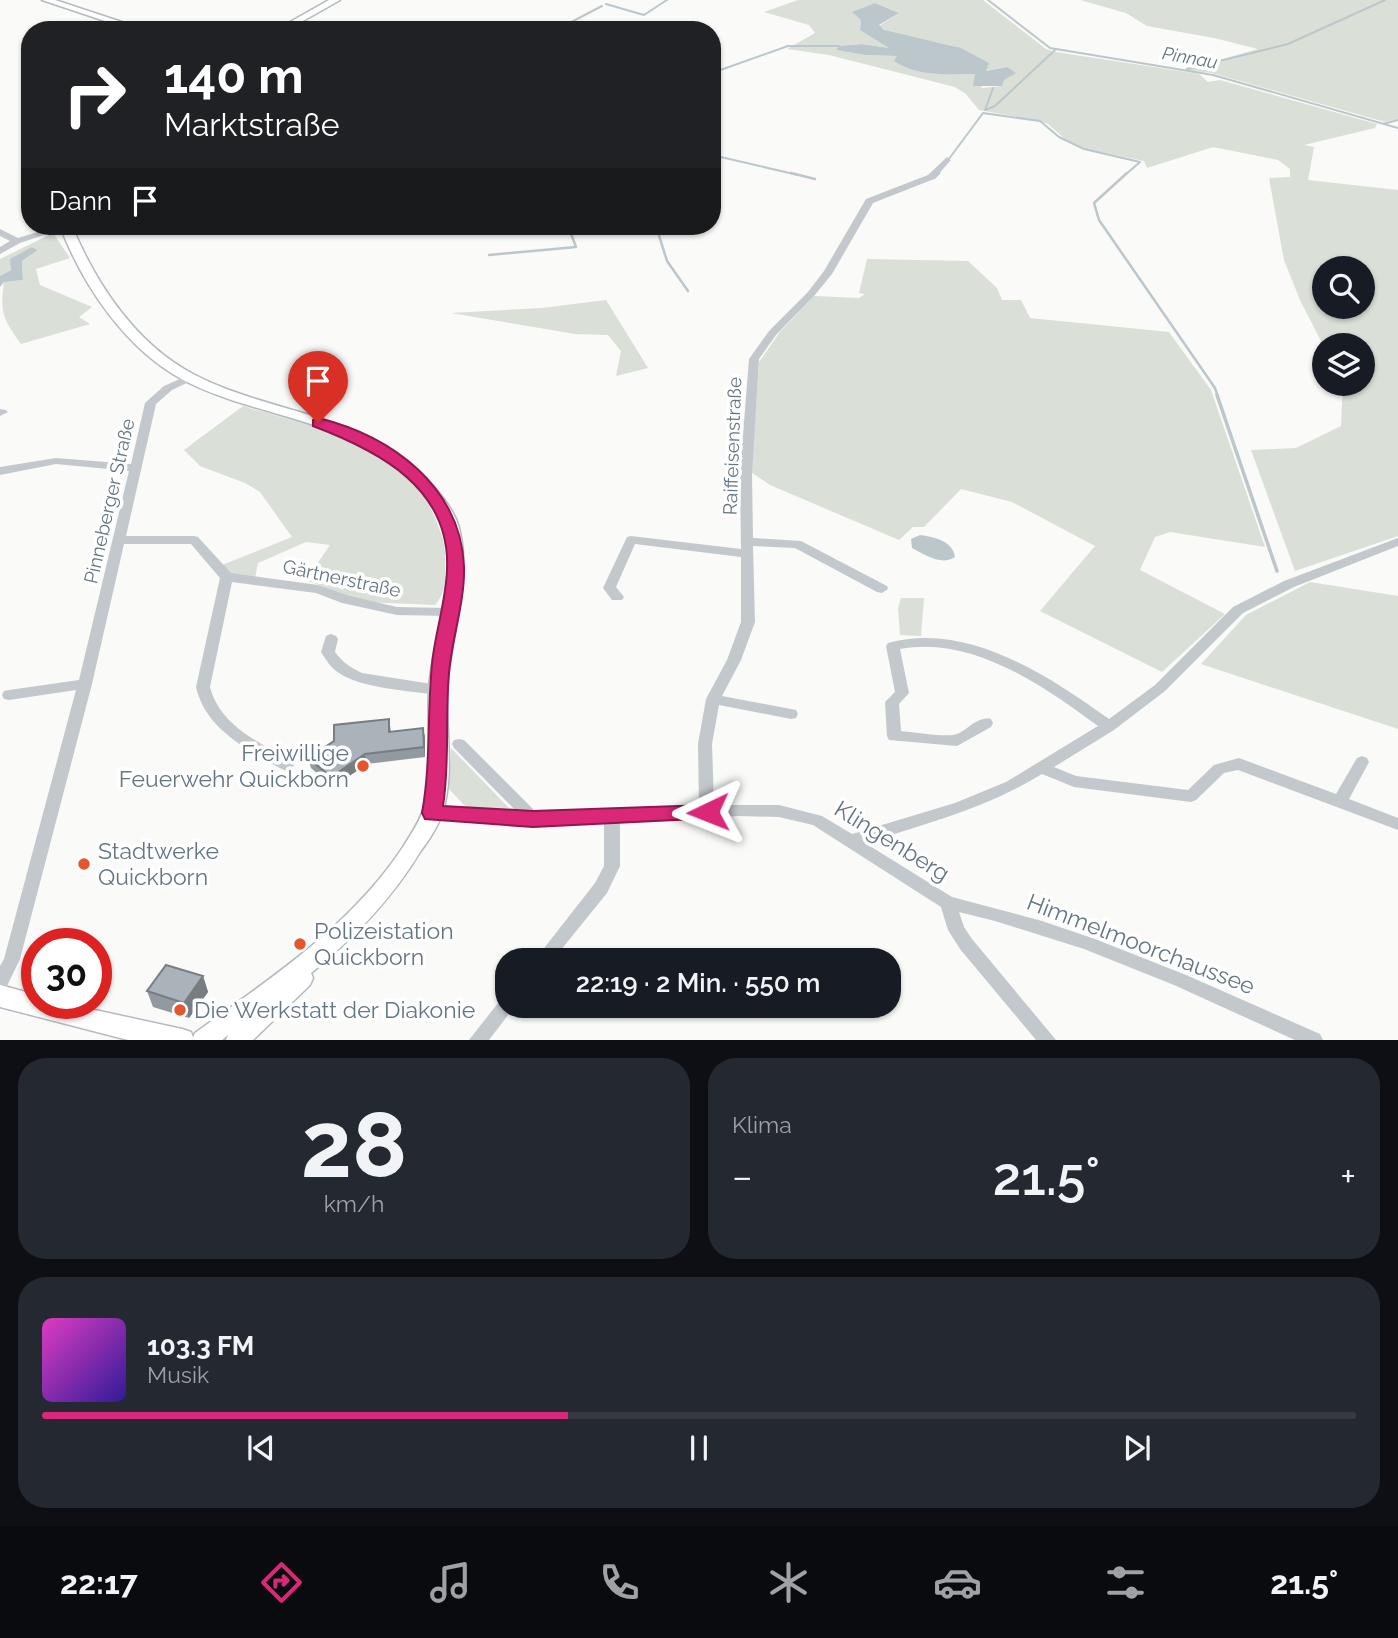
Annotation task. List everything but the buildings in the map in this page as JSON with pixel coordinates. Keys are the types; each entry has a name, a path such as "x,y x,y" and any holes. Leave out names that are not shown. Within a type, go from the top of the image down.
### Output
{"main road":[{"path":"46,0 113,21"},
{"path":"297,21 336,0"},
{"path":"70,235 81,260 135,335 168,365 189,378 342,430 387,452 429,488 452,530 456,569 438,690 438,775 432,813 387,887 316,956 204,1040"},
{"path":"237,1040 310,969 316,956"},
{"path":"0,996 21,1002"},
{"path":"80,1019 132,1040"},
{"path":"84,1019 182,1040"}],"street":[{"name":"Raiffeisenstraße","path":"708,812 705,744 713,699 734,660 747,622 746,548 751,373 762,344 812,293 838,259 869,201 930,177 947,160"},
{"path":"0,232 17,241"},
{"path":"0,251 17,241 37,235"},
{"name":"Pinneberger Straße","path":"0,983 12,959 85,684 121,540 150,402 168,388 189,378"},
{"path":"0,471 56,461 137,468"},
{"path":"121,540 194,540 227,577 202,687 204,699 212,714 287,765"},
{"path":"617,597 609,587 631,540 746,548 797,544 882,589"},
{"path":"854,841 960,808 1011,786 1109,726 1160,688 1238,610 1289,584 1398,542"},
{"name":"Gärtnerstraße","path":"227,577 318,589 346,600 397,611 448,611"},
{"path":"331,639 328,652 338,667 348,673 360,678 438,690"},
{"path":"986,723 957,741 894,736 892,702 902,693 894,646 907,641 964,647 987,654 1060,692 1109,726"},
{"path":"9,695 85,684"},
{"path":"713,699 791,715"},
{"path":"459,744 533,819"},
{"path":"1340,801 1363,762"},
{"path":"1041,768 1074,781 1191,796 1219,769 1239,764 1398,824"},
{"name":"Klingenberg","path":"432,813 533,819 779,811 817,820 948,903 956,930 966,944 1047,1040"},
{"path":"553,948 601,888 612,866 612,816"},
{"name":"Himmelmoorchaussee","path":"948,903 1027,923 1157,970 1314,1040"},
{"path":"478,1040 496,1018"}],"shaded area":[{"path":"798,0 983,0 1046,49 1199,74 1208,82 1220,80 1377,124 1375,128 1304,145 1314,147 1308,180 1398,190 1398,536 1295,571 1251,450 1296,448 1341,426 1342,396 1375,396 1375,333 1317,333 1284,260 1269,178 1290,177 1290,169 1278,160 1213,147 1147,168 1144,161 1086,149 1065,139 1048,124 1040,121 979,110 966,94 955,87 829,55 787,49 815,33 809,25 764,12","holes":["875,3 899,13 879,26 898,35 965,51 976,59 985,71 1007,67 1002,86 982,88 975,74 918,70 899,64 898,56 865,55 836,50 839,46 862,44 889,48 891,46 860,30 861,20 853,12"]},
{"path":"1080,0 1398,0 1398,119 1385,122 1212,73 1184,70 1258,49 1147,26 1126,13"},
{"path":"875,3 899,13 879,25 884,30 961,48 989,63 986,71 1007,67 1016,73 1004,80 1002,86 973,86 975,74 923,72 894,61 897,56 865,55 836,50 839,46 862,44 889,48 860,30 861,20 852,12"},
{"path":"49,235 54,235 70,258 36,269 40,285 92,307 79,317 90,324 21,344 4,314 4,282 23,280 22,261 38,250 32,247 11,270 0,276 0,259"},
{"path":"32,247 38,250 22,261 23,280 4,282 0,287 0,276 11,270 10,259"},
{"path":"867,259 968,261 997,288 1002,300 1021,300 1030,318 1169,332 1211,390 1265,547 1170,532 1155,537 1140,570 1225,614 1162,672 1040,611 1095,546 1012,502 961,489 924,527 913,527 899,540 770,485 751,472 759,362 780,332 814,296 859,298 865,294 859,293"},
{"path":"606,300 648,368 616,376 621,351 608,335 575,334 451,313 542,308"},
{"path":"243,406 327,431 354,442 380,455 403,472 421,492 443,540 445,581 442,594 435,605 363,602 306,580 330,545 306,542 258,563 255,578 231,574 222,565 292,537 260,492 245,483 200,466 184,450"},
{"path":"920,535 947,544 955,557 939,560 912,548 911,539"},
{"path":"1310,582 1398,596 1398,729 1201,664 1246,615"},
{"path":"901,598 924,598 921,636 900,635 898,608"},
{"path":"451,748 511,810 467,808 449,789"}],"waterway":[{"path":"606,4 644,15 667,0"},
{"name":"Pinnau","path":"988,0 1050,48 1213,75 1384,124"},
{"path":"1187,69 1288,44 1385,0"},
{"path":"573,21 602,6"},
{"path":"721,70 788,46 839,46"},
{"path":"993,88 985,110 995,106 1055,50"},
{"path":"937,175 983,113 1040,121 1059,137 1084,149 1140,162 1125,175"},
{"name":"Pinnau","path":"1384,124 1398,120"},
{"name":"Pinnau","path":"1384,124 1398,128"},
{"path":"721,157 798,175"},
{"path":"791,173 815,179"},
{"path":"1127,173 1094,203 1099,220 1215,388 1218,397"},
{"path":"934,178 937,175"},
{"path":"489,255 576,247 571,235"},
{"path":"659,235 667,261 688,291"},
{"path":"1217,395 1277,571"}],"place":[{"name":"Freiwillige Feuerwehr Quickborn","path":"363,766"},
{"name":"Stadtwerke Quickborn","path":"84,864"},
{"name":"Polizeistation Quickborn","path":"300,944"},
{"name":"Die Werkstatt der Diakonie","path":"180,1010"}],"route":[{"path":"318,423 365,440 410,469 429,488 452,530 456,569 438,690 438,775 432,813 533,819 708,812"}]}
